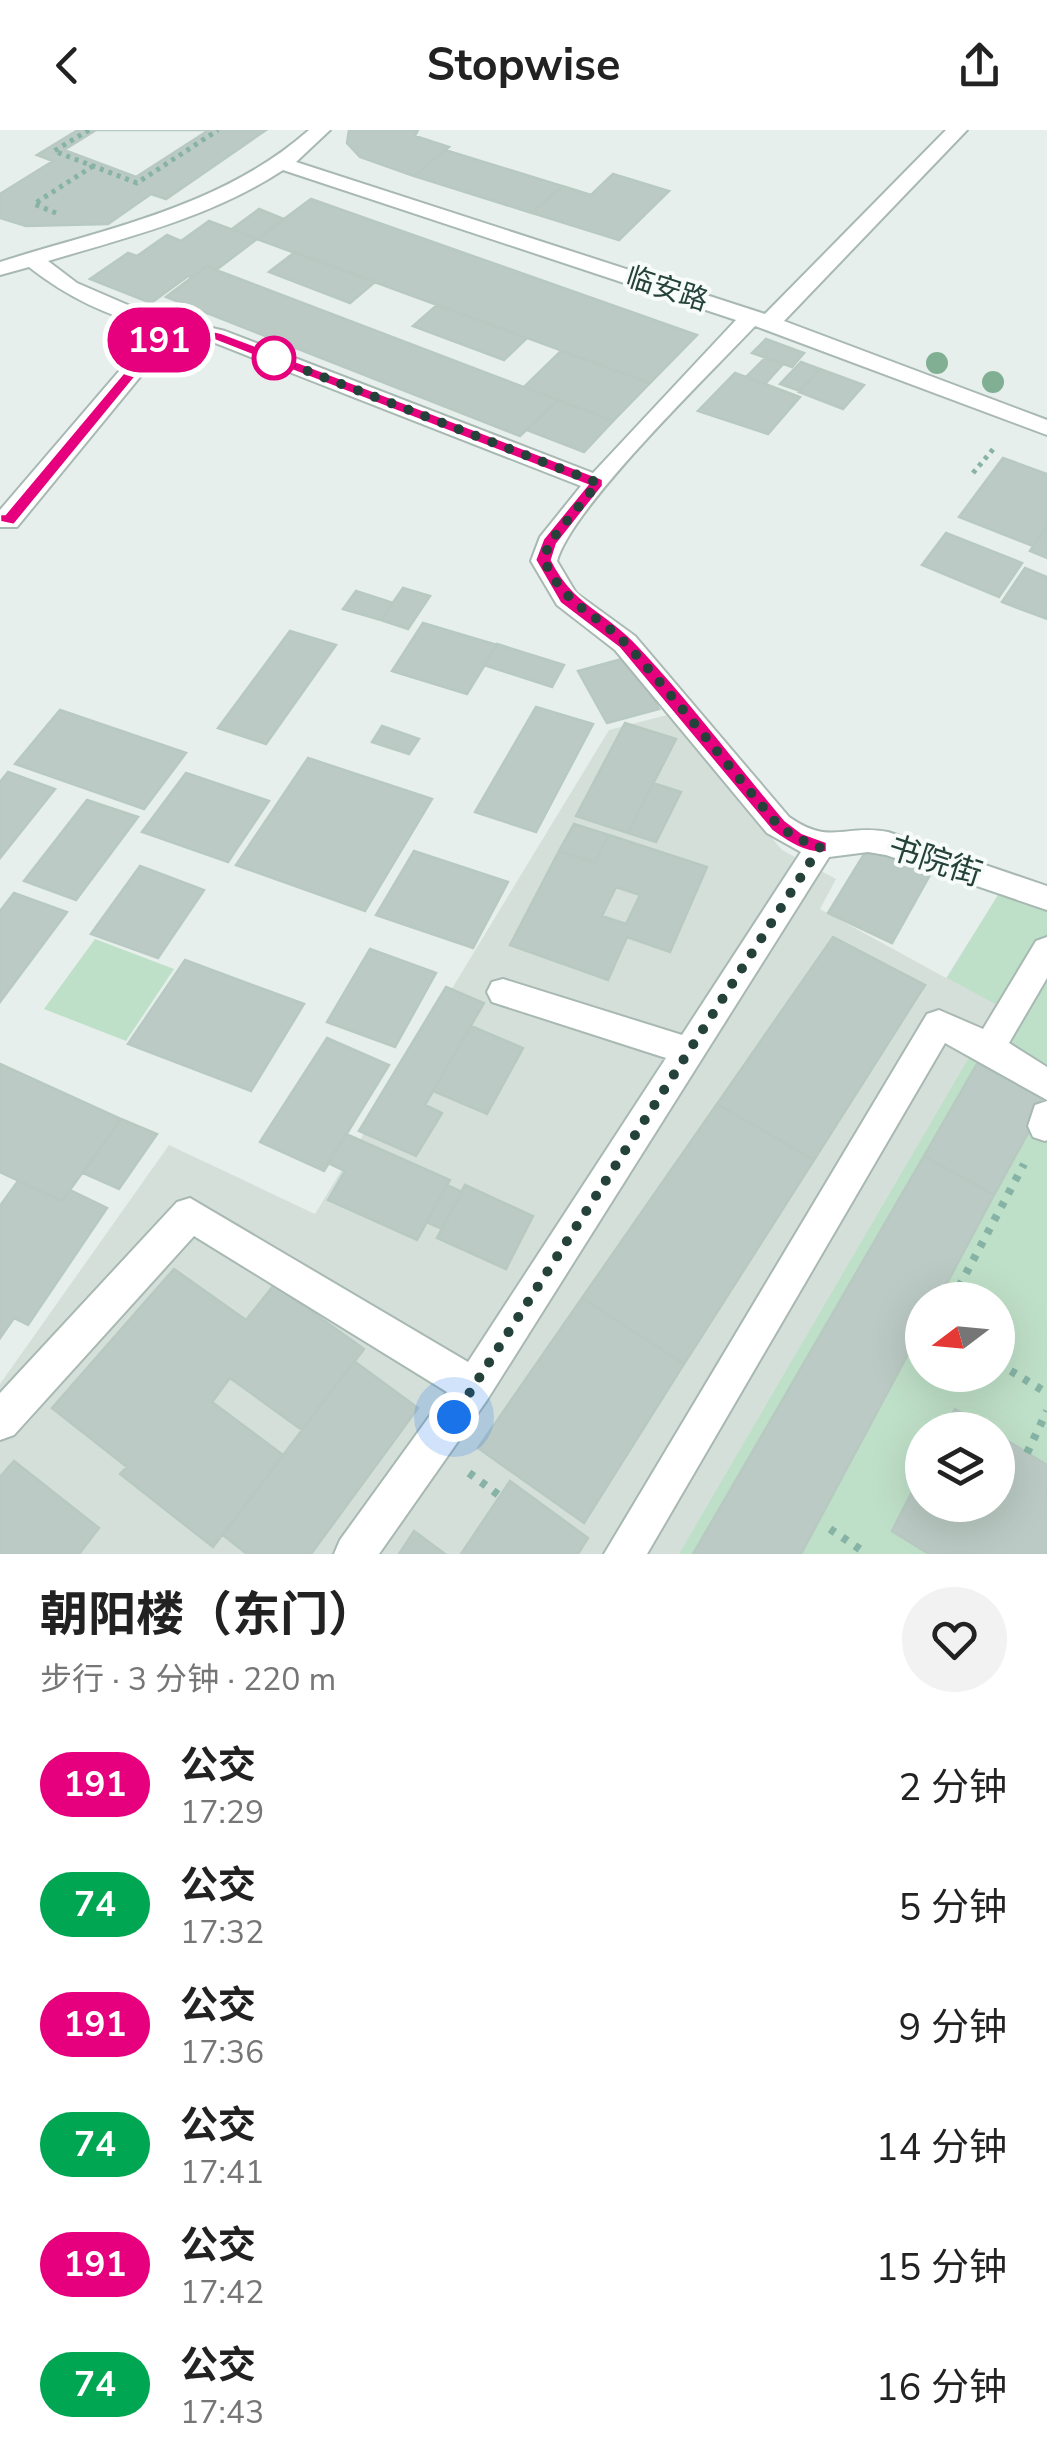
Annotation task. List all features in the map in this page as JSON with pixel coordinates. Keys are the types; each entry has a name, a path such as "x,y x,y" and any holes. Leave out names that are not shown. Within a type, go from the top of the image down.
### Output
{"street":[{"path":"0,269 178,212 283,164 320,130"},
{"path":"354,1554 474,1387 820,847 796,838 778,825 626,643 566,598 544,560 549,543 598,483 957,130"},
{"name":"临安路","path":"283,164 760,320 1047,428"},
{"path":"31,258 68,288 137,316 216,336 598,483"},
{"path":"0,518 8,521 53,471 171,325"},
{"name":"书院街","path":"820,847 868,840 888,844 1047,898"},
{"path":"989,1048 1047,950"},
{"path":"503,992 692,1052"},
{"path":"624,1554 939,1024 989,1048 1047,1085"},
{"path":"0,1422 190,1214 474,1387"}],"path":[{"path":"89,130 54,151 137,183 218,130"},
{"path":"46,196 93,166"},
{"path":"961,1282 1046,1121"},
{"path":"1015,1374 1047,1393"},
{"path":"1027,1453 1047,1411"},
{"path":"830,1530 866,1554"}],"shaded area":[{"path":"667,715 782,850 836,879 820,909 946,978 998,895 1047,1554 0,1554 0,1384 169,1145 315,1214 609,730"}],"green space":[{"path":"998,895 1047,909 1047,1554 679,1554 999,1006 947,978"},
{"path":"95,939 174,969 126,1041 44,1009"}],"building":[{"path":"78,130 266,130 166,199 151,194 108,224 26,226 0,218 0,194 53,161 37,155"},
{"path":"96,130 209,130 136,177 64,150"},
{"path":"349,130 418,130 415,136 449,147 414,176 360,157 347,143"},
{"path":"445,150 562,186 532,213 414,176"},
{"path":"613,174 669,191 619,240 532,213 562,186 591,195"},
{"path":"311,199 697,335 650,383 257,239"},
{"path":"259,209 284,219 257,239 232,229"},
{"path":"209,221 257,239 216,270 207,266 151,303 90,279 128,253 137,256 167,235 181,241"},
{"path":"295,252 375,282 350,303 269,272"},
{"path":"207,266 558,400 520,436 166,297"},
{"path":"437,305 527,338 504,360 413,326"},
{"path":"766,339 804,353 792,367 752,353"},
{"path":"561,351 650,383 613,421 524,387"},
{"path":"765,358 783,364 765,384 746,377"},
{"path":"801,362 820,369 800,391 780,384"},
{"path":"820,369 864,385 843,409 799,392"},
{"path":"735,373 800,397 768,434 698,411"},
{"path":"558,400 613,421 584,452 527,430"},
{"path":"1003,458 1047,474 1047,525 1033,546 959,517"},
{"path":"1047,526 1047,558 1030,551"},
{"path":"946,533 1022,563 999,597 922,565"},
{"path":"1025,568 1047,577 1047,619 1002,602"},
{"path":"403,588 430,596 408,629 381,620"},
{"path":"356,591 393,603 381,620 343,609"},
{"path":"423,623 497,645 467,694 392,671"},
{"path":"290,631 336,645 266,744 218,728"},
{"path":"497,644 564,665 552,687 484,665"},
{"path":"629,657 659,709 607,723 578,671"},
{"path":"536,707 593,724 536,832 475,812"},
{"path":"60,710 186,753 144,809 15,764"},
{"path":"625,723 676,739 628,833 576,816"},
{"path":"382,726 419,739 409,754 372,742"},
{"path":"308,758 432,799 365,911 236,865"},
{"path":"8,772 55,789 0,858 0,782"},
{"path":"186,773 269,801 228,862 142,832"},
{"path":"653,783 681,792 656,842 628,833"},
{"path":"87,800 138,817 76,900 24,881"},
{"path":"574,824 609,835 595,863 559,851"},
{"path":"609,835 707,867 670,952 627,937 608,980 510,945 559,851 595,863","holes":["616,887 640,895 626,924 602,916"]},
{"path":"869,846 931,873 892,943 828,913"},
{"path":"414,851 508,882 473,948 376,915"},
{"path":"140,866 204,890 158,958 91,934"},
{"path":"14,893 67,912 0,1002 0,911"},
{"path":"833,937 925,985 814,1160 717,1104"},
{"path":"370,949 436,973 395,1047 327,1022"},
{"path":"185,960 304,1004 251,1091 128,1044"},
{"path":"446,987 484,1003 425,1105 442,1113 416,1156 359,1131"},
{"path":"471,1026 523,1048 487,1114 433,1091"},
{"path":"327,1038 389,1065 324,1171 260,1142"},
{"path":"0,1064 121,1119 62,1201 0,1172"},
{"path":"977,1064 1046,1100 994,1195 924,1156"},
{"path":"717,1104 814,1160 684,1364 582,1298"},
{"path":"121,1119 157,1134 119,1189 83,1173"},
{"path":"346,1134 450,1180 417,1240 328,1200 345,1171 328,1163"},
{"path":"924,1156 994,1195 948,1282 905,1282 905,1360 801,1554 693,1554"},
{"path":"18,1181 62,1201 70,1190 107,1208 28,1325 14,1318 0,1338 0,1206"},
{"path":"447,1185 462,1192 442,1229 426,1222"},
{"path":"465,1185 533,1216 506,1269 437,1238"},
{"path":"174,1269 246,1320 274,1285 364,1349 302,1430 230,1378 212,1402 283,1455 213,1547 120,1474 127,1467 52,1408"},
{"path":"582,1298 684,1364 584,1523 478,1448"},
{"path":"354,1361 418,1408 311,1554 247,1554 223,1535"},
{"path":"1015,1445 1047,1465 1047,1554 929,1554 892,1531 905,1505 905,1522 1015,1522"},
{"path":"14,1461 99,1528 79,1554 0,1554 0,1477"},
{"path":"510,1481 588,1538 578,1554 461,1554"},
{"path":"414,1531 445,1554 399,1554"}],"bus line":[{"name":"191","path":"0,518 8,521 53,471 171,325 216,336 598,483 549,543 544,560 554,581 566,598 626,643 778,825 796,838 820,847"}],"route":[{"path":"274,358 598,483 549,543 544,560 554,581 566,598 626,643 778,825 796,838 820,847 692,1052 454,1417"}]}
